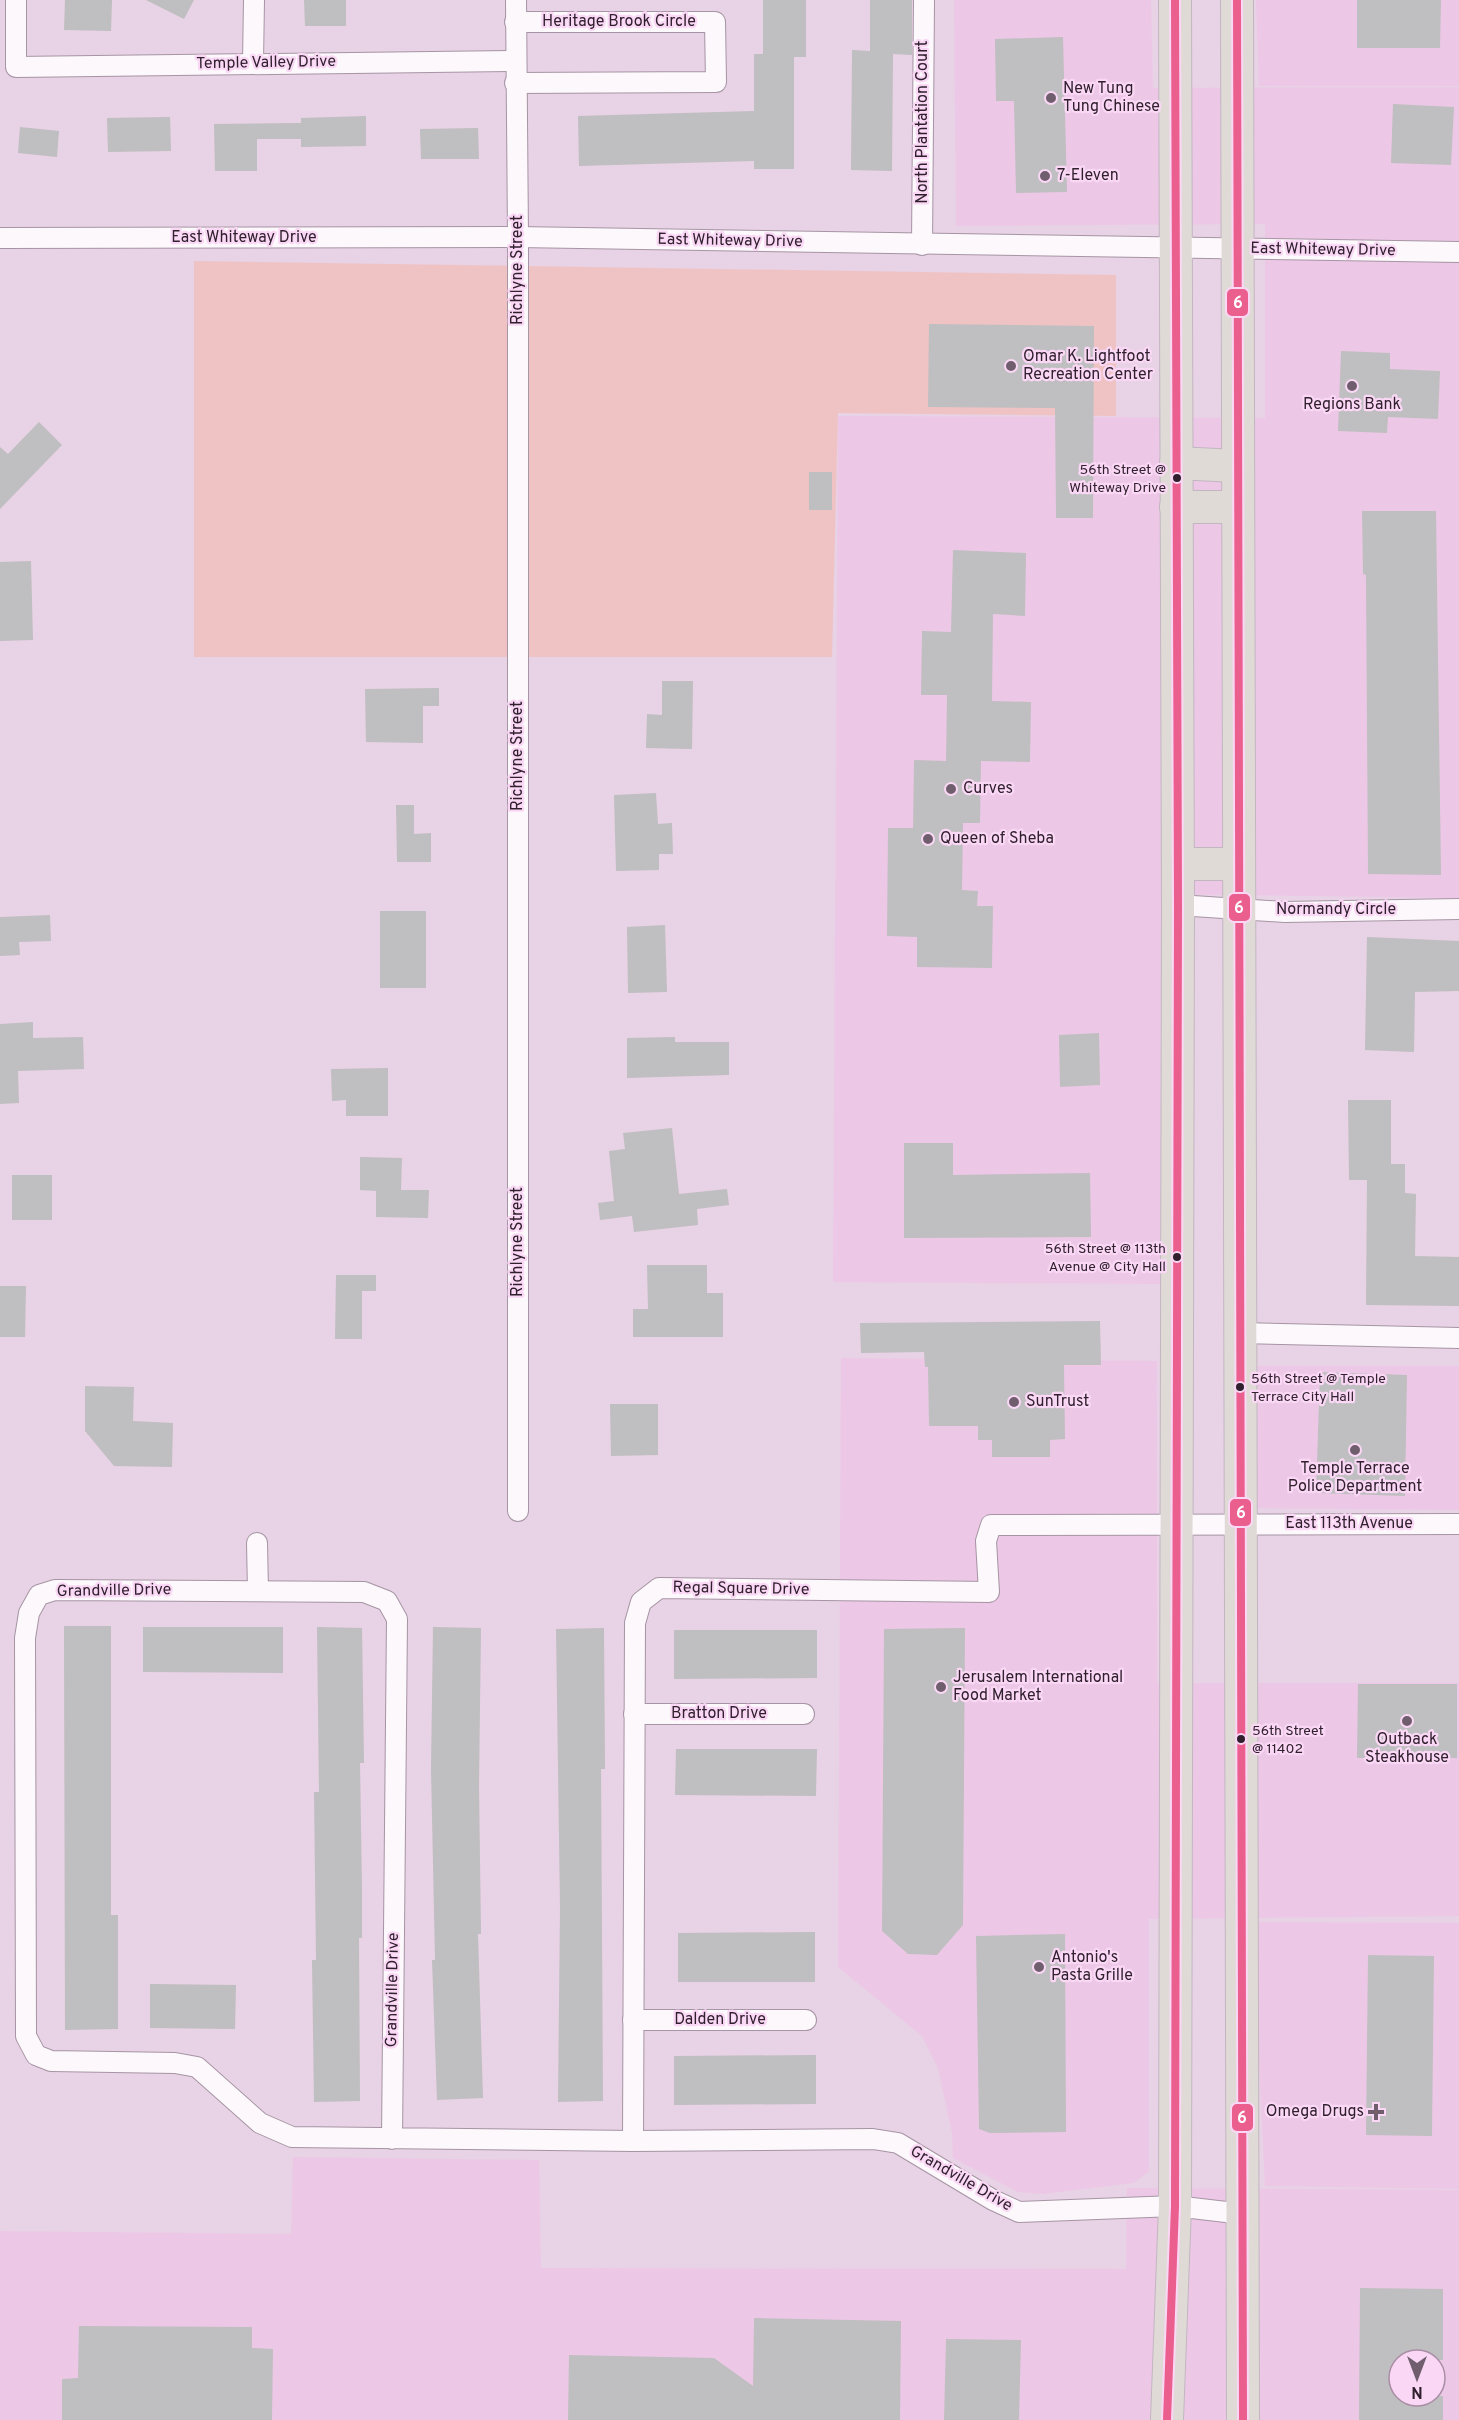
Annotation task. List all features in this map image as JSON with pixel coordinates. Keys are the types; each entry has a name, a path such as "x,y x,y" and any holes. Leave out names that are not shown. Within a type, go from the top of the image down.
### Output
{"main road":[{"path":"1167,2420 1175,2206 1178,864 1175,0"},
{"path":"1237,0 1243,2420"},
{"path":"1176,463 1237,466"},
{"path":"1176,507 1237,507"},
{"path":"1178,864 1239,864"}],"street":[{"name":"Temple Valley Drive","path":"16,0 16,67 253,62 515,61"},
{"path":"253,62 254,0"},
{"name":"Richlyne Street","path":"516,0 518,1511"},
{"name":"North Plantation Court","path":"922,245 924,0"},
{"name":"Heritage Brook Circle","path":"515,22 715,22 716,82 515,83"},
{"name":"East Whiteway Drive","path":"0,238 518,237 1459,252"},
{"name":"Normandy Circle","path":"1178,905 1285,912 1459,909"},
{"path":"1239,1333 1459,1338"},
{"name":"East 113th Avenue","path":"1176,1525 1459,1524"},
{"name":"Regal Square Drive","path":"633,2141 635,1623 641,1602 659,1587 989,1592 986,1541 991,1525 1176,1525"},
{"path":"257,1543 258,1591"},
{"name":"Grandville Drive","path":"392,2139 397,1619 387,1601 364,1592 56,1590 39,1595 29,1613 25,1638 26,2036 36,2055 51,2061 175,2063 197,2067 260,2123 292,2137 392,2139 633,2141 873,2139 898,2143 993,2200 1019,2211 1175,2206 1242,2214"},
{"name":"Bratton Drive","path":"634,1714 804,1714"},
{"name":"Dalden Drive","path":"633,2020 806,2020"}],"shaded area":[{"path":"954,0 1151,0 1153,88 1459,87 1459,898 1161,894 1160,1284 833,1282 838,416 1265,418 1265,224 956,226"},
{"path":"1256,0 1459,0 1459,86 1259,86"},
{"path":"194,261 1116,275 1116,416 838,413 832,657 194,657"},
{"path":"841,1358 1157,1361 1157,1683 1459,1683 1459,1916 1149,1919 1149,2171 1134,2183 1042,2194 1018,2192 953,2158 952,2133 938,2068 922,2036 838,1967"},
{"path":"1257,1366 1459,1366 1459,1510 1256,1508"},
{"path":"1252,1922 1459,1923 1459,2189 1265,2186"},
{"path":"293,2157 539,2160 541,2268 1126,2269 1127,2188 1459,2190 1459,2420 0,2420 0,2231 291,2234"}],"building":[{"path":"65,0 112,0 111,31 64,30"},
{"path":"146,0 194,0 184,19"},
{"path":"304,0 346,0 346,26 305,26"},
{"path":"763,0 806,0 806,57 794,57 794,169 754,169 754,161 579,166 578,116 754,111 754,54 763,54"},
{"path":"870,0 912,0 912,55 893,54 892,171 851,170 852,50 870,51"},
{"path":"1357,0 1441,0 1440,48 1357,48"},
{"path":"1063,37 1067,192 1016,193 1014,101 996,101 995,39"},
{"path":"1393,104 1454,107 1451,165 1391,163"},
{"path":"366,116 366,146 301,147 301,139 257,139 257,171 215,171 214,124 301,123 301,118"},
{"path":"170,117 171,151 108,152 107,118"},
{"path":"20,127 59,131 57,157 18,153"},
{"path":"478,128 479,159 421,159 420,129"},
{"name":"Omar K. Lightfoot Recreation Center","path":"929,324 1094,326 1093,518 1056,518 1055,408 928,407"},
{"path":"1341,351 1390,353 1390,369 1440,371 1438,419 1388,417 1387,433 1338,431"},
{"path":"39,422 62,445 0,509 0,447 8,454"},
{"path":"809,472 832,472 832,510 809,510"},
{"path":"1362,511 1436,511 1441,875 1368,874 1366,575 1363,574"},
{"path":"953,550 1026,553 1025,616 993,614 992,701 1031,702 1030,762 981,761 980,823 963,823 962,890 978,891 977,906 993,906 992,968 917,967 917,937 887,936 888,828 913,828 914,760 946,761 947,695 921,695 922,631 951,632"},
{"path":"31,561 33,640 0,641 0,562"},
{"path":"662,681 693,681 692,749 646,748 647,714 662,715"},
{"path":"439,688 439,706 423,706 423,743 366,742 365,689"},
{"path":"656,793 658,824 672,823 673,854 659,854 659,870 616,871 614,795"},
{"path":"396,805 414,805 414,834 431,833 431,862 397,862"},
{"path":"380,911 426,911 426,988 380,988"},
{"path":"50,915 51,941 19,942 20,955 0,956 0,917"},
{"path":"665,925 667,992 628,993 627,927"},
{"path":"1367,937 1459,941 1459,991 1415,992 1414,1052 1365,1050"},
{"path":"33,1022 33,1038 83,1037 84,1069 18,1071 19,1103 0,1104 0,1024"},
{"path":"1099,1033 1100,1085 1060,1087 1059,1035"},
{"path":"675,1037 675,1042 729,1042 729,1075 627,1078 627,1038"},
{"path":"388,1068 388,1116 346,1116 346,1100 332,1101 331,1069"},
{"path":"1348,1100 1391,1100 1391,1164 1405,1164 1405,1193 1416,1194 1415,1256 1459,1257 1459,1306 1366,1305 1367,1180 1349,1180"},
{"path":"672,1128 679,1194 727,1189 729,1205 697,1209 698,1225 634,1232 632,1216 600,1220 598,1203 614,1201 609,1151 625,1149 623,1133"},
{"path":"904,1143 953,1143 953,1175 1090,1173 1091,1237 904,1238"},
{"path":"360,1157 402,1158 401,1190 429,1190 428,1218 376,1217 376,1191 360,1190"},
{"path":"12,1175 52,1175 52,1220 12,1220"},
{"path":"647,1265 707,1265 707,1293 723,1293 723,1337 633,1337 633,1309 648,1309"},
{"path":"336,1275 376,1275 376,1291 362,1291 362,1339 335,1339"},
{"path":"0,1286 26,1286 25,1337 0,1337"},
{"path":"1100,1321 1101,1365 1064,1365 1065,1439 1050,1440 1050,1457 992,1457 992,1440 978,1440 978,1426 929,1426 928,1367 925,1367 924,1352 861,1353 860,1323"},
{"path":"1320,1372 1407,1375 1405,1496 1316,1493"},
{"path":"85,1386 134,1387 133,1421 173,1423 172,1467 114,1466 85,1431"},
{"path":"610,1404 658,1404 658,1455 611,1456"},
{"path":"64,1626 111,1626 111,1915 118,1915 118,2029 65,2030"},
{"path":"143,1627 283,1627 283,1673 143,1672"},
{"path":"317,1627 362,1628 364,1763 360,1763 362,1938 359,1938 360,2101 314,2102 312,1960 316,1960 314,1792 319,1792"},
{"path":"433,1627 481,1628 479,1785 481,1934 478,1934 483,2098 437,2100 432,1960 435,1960 431,1769"},
{"path":"604,1628 605,1769 601,1769 603,2101 558,2102 560,1907 556,1629"},
{"path":"965,1628 963,1925 937,1955 908,1954 882,1931 884,1629"},
{"path":"674,1630 817,1630 817,1678 674,1679"},
{"name":"Outback Steakhouse","path":"1358,1684 1457,1684 1457,1758 1357,1758"},
{"path":"676,1749 817,1749 816,1796 675,1795"},
{"path":"815,1932 815,1982 678,1982 678,1933"},
{"path":"1065,1934 1066,2132 990,2133 979,2129 976,1936"},
{"path":"1368,1955 1434,1956 1432,2136 1366,2135"},
{"path":"150,1984 236,1985 235,2029 150,2028"},
{"path":"816,2055 816,2104 674,2105 674,2056"},
{"path":"1360,2288 1443,2289 1443,2348 1387,2348 1387,2408 1443,2408 1443,2420 1359,2420"},
{"path":"754,2318 901,2321 900,2420 568,2420 569,2355 714,2358 753,2386"},
{"path":"79,2326 252,2327 252,2348 273,2349 272,2420 62,2420 62,2379 78,2378"},
{"path":"946,2339 1021,2340 1019,2420 944,2420"}],"transit line":[{"name":"6","path":"1167,2420 1175,2206 1178,905 1175,0"},
{"name":"6","path":"1237,0 1243,2420"}],"place":[{"name":"New Tung Tung Chinese","path":"1051,98"},
{"name":"7-Eleven","path":"1045,176"},
{"name":"Omar K. Lightfoot Recreation Center","path":"1011,366"},
{"name":"Regions Bank","path":"1352,386"},
{"name":"56th Street @ Whiteway Drive","path":"1177,478"},
{"name":"Curves","path":"951,789"},
{"name":"Queen of Sheba","path":"928,839"},
{"name":"56th Street @ 113th Avenue @ City Hall","path":"1177,1257"},
{"name":"56th Street @ Temple Terrace City Hall","path":"1240,1387"},
{"name":"SunTrust","path":"1014,1402"},
{"name":"Temple Terrace Police Department","path":"1355,1450"},
{"name":"Jerusalem International Food Market","path":"941,1687"},
{"name":"Outback Steakhouse","path":"1407,1721"},
{"name":"56th Street @ 11402","path":"1241,1739"},
{"name":"Antonio's Pasta Grille","path":"1039,1967"},
{"name":"Omega Drugs","path":"1376,2112"}]}
